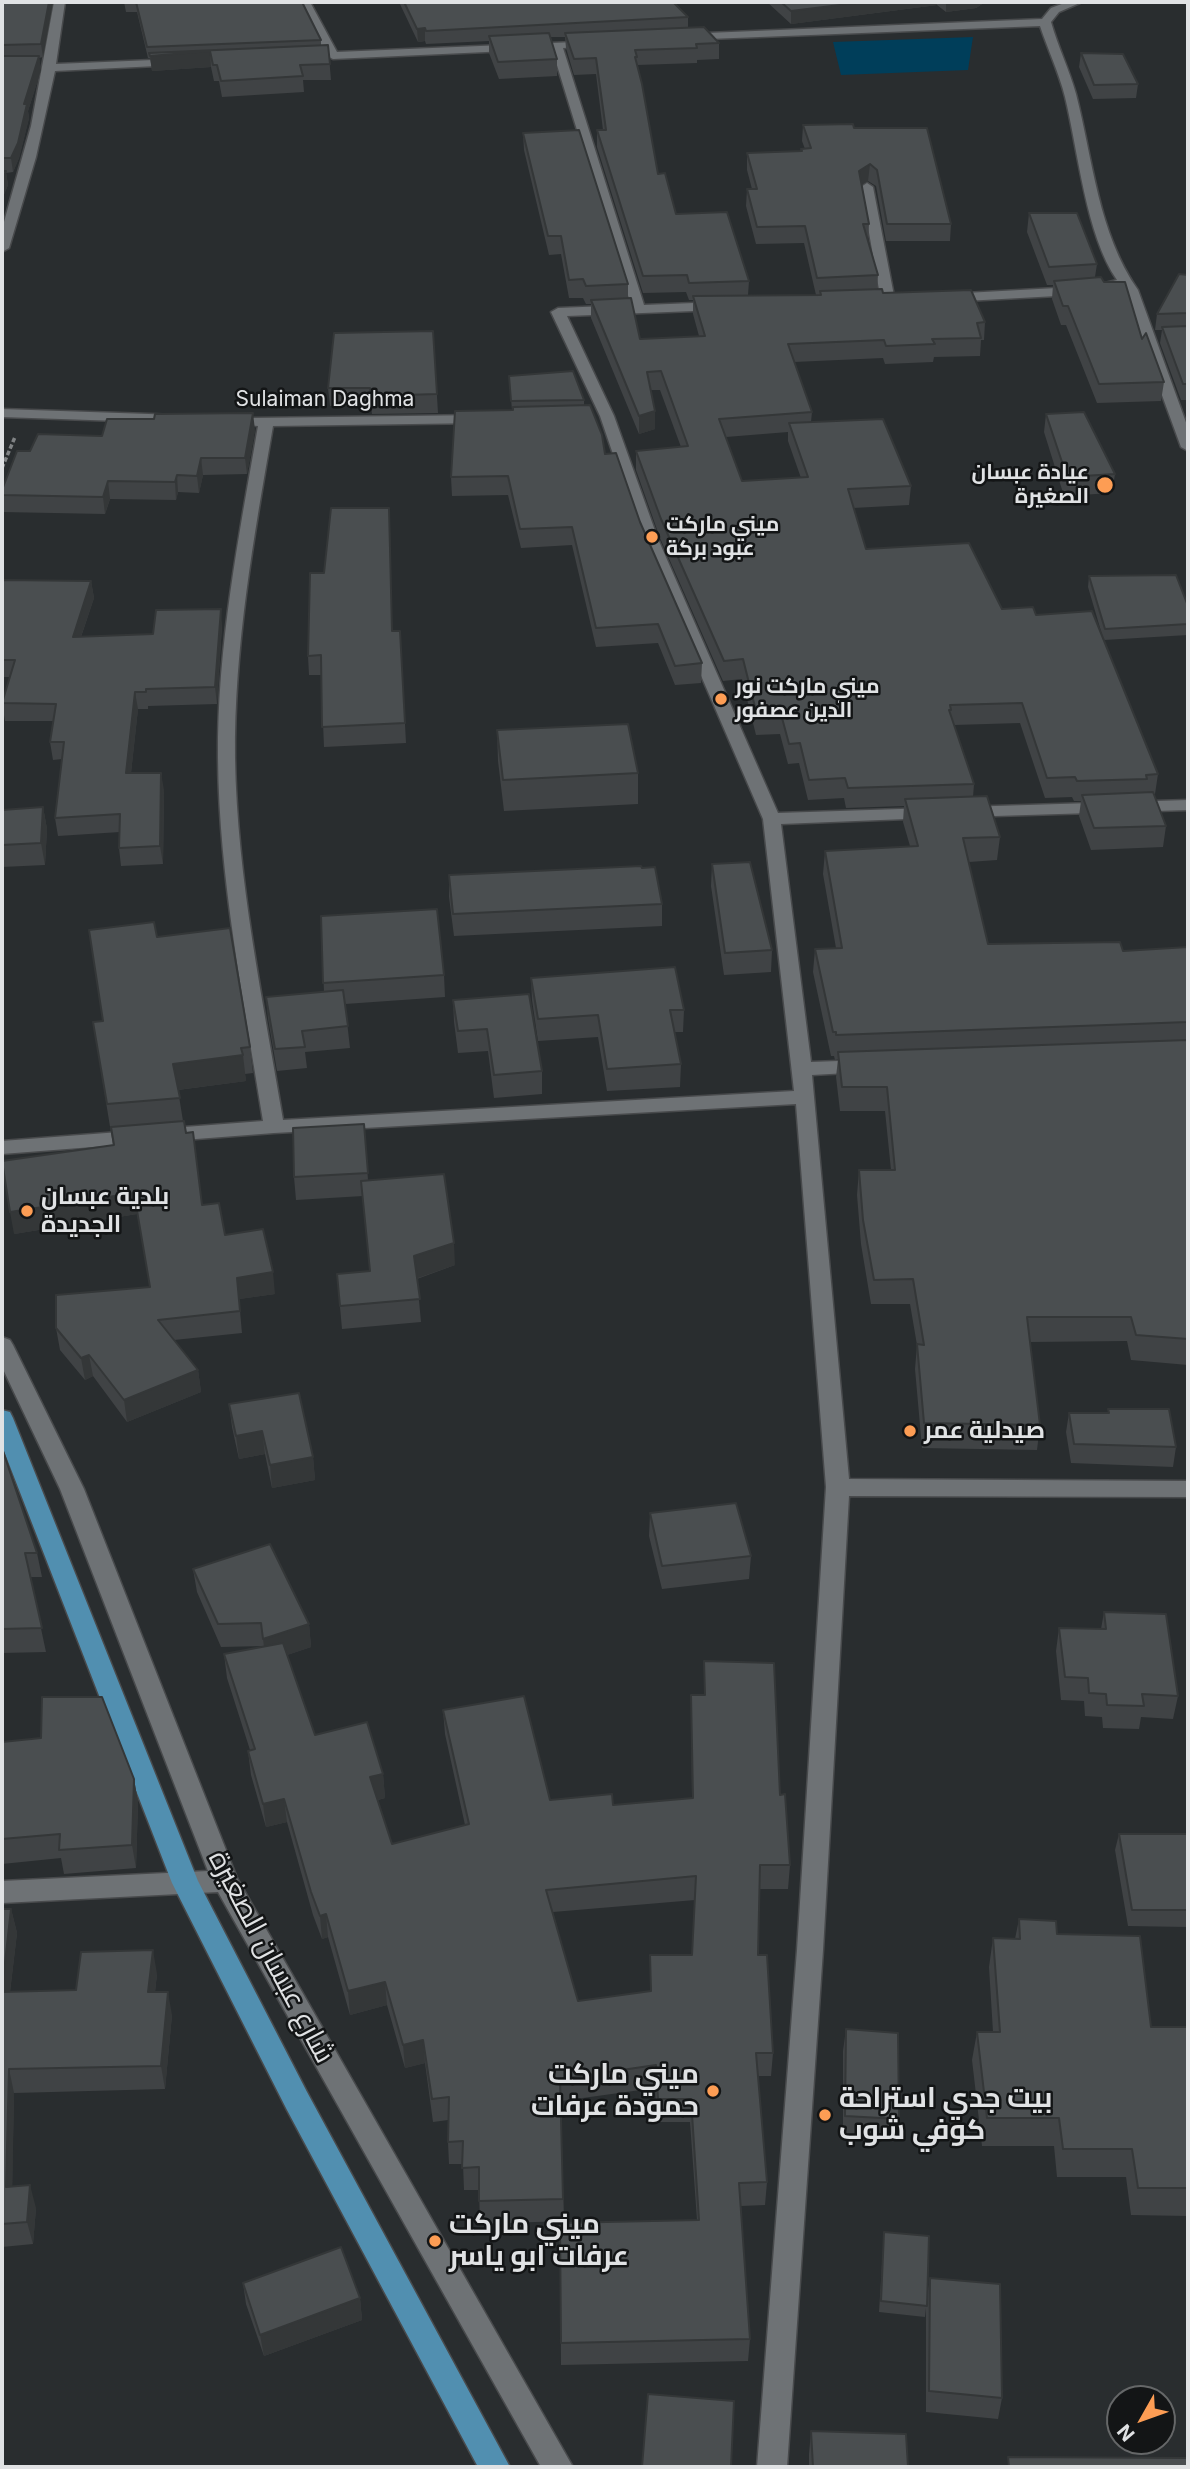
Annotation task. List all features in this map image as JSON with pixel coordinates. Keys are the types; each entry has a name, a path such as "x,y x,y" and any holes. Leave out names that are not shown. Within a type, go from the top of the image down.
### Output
{"main road":[{"name":"شارع عبسان الصغيرة","path":"2,1418 185,1883 304,2113 495,2467"}],"street":[{"path":"2,248 19,178 45,100 46,65 59,2"},
{"path":"305,2 333,56"},
{"path":"664,39 700,31 1045,22 1055,10 1076,2"},
{"path":"1045,22 1050,43 1064,71 1105,236 1123,282 1154,336 1188,447"},
{"path":"314,57 610,42"},
{"path":"555,44 639,309"},
{"path":"46,65 189,63"},
{"path":"867,187 888,301"},
{"path":"928,299 1093,290 1123,282"},
{"path":"731,306 558,312 650,539 772,819 805,1097 838,1487 810,1950 772,2467"},
{"path":"2,413 199,420"},
{"name":"Sulaiman Daghma","path":"239,422 498,418"},
{"path":"266,423 240,579 227,706 228,794 241,918 274,1127"},
{"path":"772,819 1188,805"},
{"path":"802,1069 885,1066"},
{"path":"2,1148 274,1127 805,1097"},
{"name":"شارع عبسان الصغيرة","path":"2,1345 72,1489 225,1881 558,2467"},
{"path":"838,1487 1188,1489"},
{"path":"2,1892 225,1881"}],"shaded area":[{"path":"973,37 968,70 841,75 833,42"}],"building":[{"path":"2,2 49,2 41,44 2,45"},
{"path":"136,2 302,2 321,40 147,47"},
{"path":"404,2 673,2 688,17 426,31 425,28 417,29"},
{"path":"781,2 864,2 791,11"},
{"path":"704,27 719,43 696,44 697,48 635,50 635,57 658,174 665,173 676,214 727,212 749,281 689,283 687,275 643,276 597,130 606,130 596,58 574,59 565,33"},
{"path":"549,33 557,59 498,62 489,36"},
{"path":"328,45 330,64 300,65 303,76 221,81 210,51 150,56 149,53"},
{"path":"1081,53 1123,54 1138,84 1094,85"},
{"path":"2,56 39,56 24,104 27,104 18,143 11,158 2,158"},
{"path":"853,124 854,128 927,128 951,224 887,224 877,170 870,164 859,171 869,224 863,224 878,275 817,278 805,226 757,227 747,189 757,189 747,153 802,151 801,149 811,148 803,125"},
{"path":"579,130 628,284 586,286 583,279 569,280 561,236 548,236 523,133"},
{"path":"1029,213 1077,213 1097,264 1049,267"},
{"path":"1179,274 1188,275 1188,313 1157,314"},
{"path":"1101,277 1104,282 1125,282 1142,339 1146,333 1164,382 1099,384 1068,306 1063,306 1054,281"},
{"path":"882,289 883,293 971,290 985,322 977,323 981,338 932,339 935,344 886,346 884,340 788,344 812,412 719,419 742,481 808,477 789,423 883,419 911,486 848,489 866,549 969,543 1002,609 1033,607 1036,615 1092,611 1158,774 1146,775 1147,779 1077,781 1075,777 1047,778 1022,703 950,705 949,710 974,784 848,788 845,778 809,780 800,743 789,744 781,714 757,715 743,659 724,661 661,519 636,451 688,446 661,371 647,372 655,411 639,416 591,300 631,298 640,339 705,336 693,296 821,295 820,291"},
{"path":"1188,326 1188,384 1183,384 1162,327"},
{"path":"433,331 437,394 371,396 370,388 328,388 334,333"},
{"path":"573,371 584,400 511,401 509,376"},
{"path":"590,405 602,435 605,454 616,453 640,522 702,663 675,666 658,624 596,628 572,527 520,529 508,476 451,477 455,411"},
{"path":"1084,412 1115,474 1067,477 1046,414"},
{"path":"253,413 245,458 201,458 197,476 177,475 175,482 108,481 103,497 2,495 17,451 30,451 38,434 102,436 107,419 154,419 155,414"},
{"path":"331,508 389,508 392,631 400,631 405,723 322,727 321,655 308,656 310,573 324,573"},
{"path":"1176,575 1188,606 1188,624 1105,629 1089,576"},
{"path":"2,580 91,581 73,637 153,634 156,610 221,609 215,687 146,689 146,692 135,692 126,773 161,773 160,846 119,848 120,814 55,818 64,742 50,742 56,704 2,703 15,660 2,660"},
{"path":"628,724 638,773 503,780 497,730"},
{"path":"1153,792 1166,826 1094,828 1082,795"},
{"path":"987,796 1000,837 963,838 988,944 1120,942 1123,951 1188,947 1188,1022 836,1035 836,1032 833,1032 815,949 842,948 825,851 918,846 905,799"},
{"path":"43,807 41,843 2,845 2,810"},
{"path":"750,862 772,950 725,953 712,864"},
{"path":"655,867 662,904 453,914 449,875"},
{"path":"437,909 444,975 323,983 321,916"},
{"path":"154,922 157,937 230,928 250,1047 241,1048 243,1055 173,1064 180,1098 107,1104 93,1022 103,1021 89,930"},
{"path":"675,967 684,1010 670,1010 681,1064 607,1069 598,1015 538,1019 531,978"},
{"path":"343,990 348,1026 302,1031 305,1047 275,1049 266,997"},
{"path":"529,994 542,1071 494,1075 487,1029 458,1031 453,1000"},
{"path":"1188,1040 1188,1339 1136,1335 1131,1317 1027,1317 1040,1425 924,1423 917,1344 924,1345 913,1279 874,1280 863,1220 859,1170 895,1170 887,1087 842,1087 838,1052"},
{"path":"184,1121 186,1133 193,1132 202,1205 219,1203 225,1235 263,1229 273,1272 237,1278 240,1311 158,1320 198,1370 124,1400 89,1355 81,1358 56,1328 56,1295 150,1287 134,1193 10,1212 2,1161 114,1145 111,1127"},
{"path":"364,1124 368,1173 294,1177 293,1128"},
{"path":"444,1174 454,1243 414,1256 420,1299 340,1306 337,1274 370,1271 361,1181"},
{"path":"299,1393 313,1457 270,1465 262,1431 236,1436 229,1404"},
{"path":"1108,1409 1169,1409 1176,1447 1074,1444 1069,1413 1109,1413"},
{"path":"2,1448 37,1553 25,1553 42,1628 2,1629"},
{"path":"736,1503 751,1556 662,1566 650,1513"},
{"path":"270,1544 309,1624 263,1639 261,1623 218,1624 193,1569"},
{"path":"1104,1612 1166,1614 1178,1696 1142,1694 1144,1706 1107,1705 1106,1694 1089,1693 1088,1678 1065,1677 1059,1628 1106,1629"},
{"path":"283,1643 315,1735 367,1722 383,1774 370,1777 392,1844 469,1824 443,1710 524,1696 550,1800 612,1794 613,1805 693,1798 691,1695 705,1695 704,1661 774,1663 780,1795 785,1794 790,1865 760,1865 758,1955 767,1955 773,2053 756,2053 767,2182 739,2183 750,2339 561,2343 560,2223 699,2220 691,2099 658,2099 656,2065 560,2079 563,2199 479,2201 479,2167 462,2168 463,2141 448,2142 449,2097 432,2099 423,2040 403,2045 385,1982 348,1991 326,1914 320,1916 311,1892 284,1799 263,1804 248,1751 255,1749 224,1654","holes":["696,1876 692,1955 650,1955 651,1991 578,2001 546,1890"]},
{"path":"42,1697 102,1697 134,1779 132,1845 59,1850 60,1834 2,1839 2,1742 41,1738"},
{"path":"1119,1834 1188,1834 1188,1910 1132,1910"},
{"path":"2,1909 11,1909 2,1989"},
{"path":"1019,1919 1056,1921 1057,1934 1140,1936 1151,2027 1188,2027 1188,2188 1138,2188 1132,2149 1063,2149 1059,2118 987,2118 977,2032 1000,2032 993,1938 1020,1939"},
{"path":"153,1950 148,1992 168,1992 161,2066 9,2069 6,2187 30,2185 27,2222 2,2224 2,1992 76,1990 81,1952"},
{"path":"846,2029 898,2033 899,2119 845,2116"},
{"path":"884,2232 929,2236 927,2306 881,2301"},
{"path":"341,2247 360,2298 260,2335 243,2283"},
{"path":"930,2278 1000,2284 1002,2398 929,2391"},
{"path":"648,2394 734,2401 731,2467 642,2467"},
{"path":"811,2431 906,2434 908,2467 813,2467"},
{"path":"1008,2457 1188,2458 1188,2467 1009,2467"}],"place":[{"name":"عيادة عبسان الصغيرة","path":"1105,485"},
{"name":"ميني ماركت عبود بركة","path":"652,537"},
{"name":"ميني ماركت نور الدين عصفور","path":"721,699"},
{"name":"بلدية عبسان الجديدة","path":"27,1211"},
{"name":"صيدلية عمر","path":"910,1431"},
{"name":"ميني ماركت حمودة عرفات","path":"713,2091"},
{"name":"بيت جدي استراحة كوفي شوب","path":"825,2115"},
{"name":"ميني ماركت عرفات ابو ياسر","path":"435,2241"}]}
